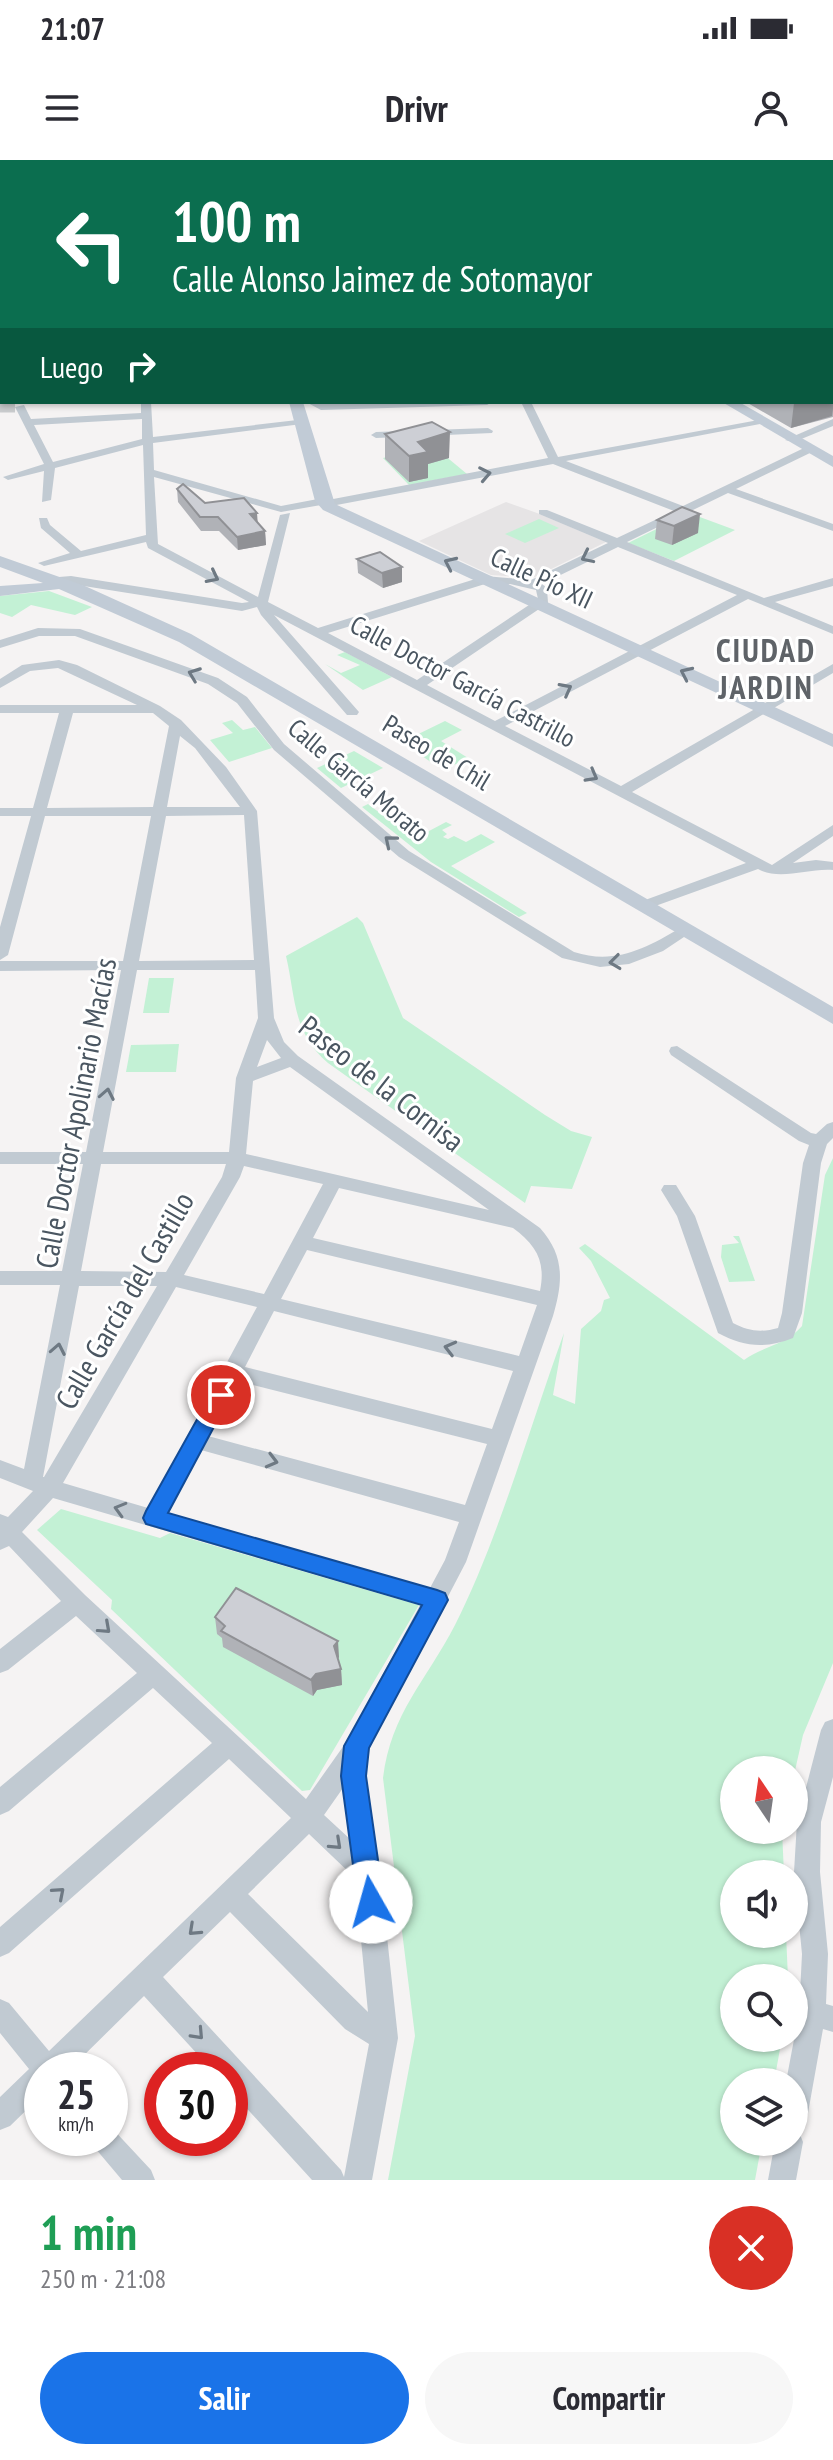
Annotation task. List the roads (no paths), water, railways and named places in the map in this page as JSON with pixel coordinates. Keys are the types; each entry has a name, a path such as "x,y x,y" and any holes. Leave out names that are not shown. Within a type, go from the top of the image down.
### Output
{"street":[{"path":"3,576 33,578 78,554 151,537 146,404"},
{"path":"8,477 148,441 300,414 313,416 316,405 374,404"},
{"path":"433,404 442,433"},
{"path":"527,404 548,453 556,461 683,510"},
{"path":"732,404 833,462"},
{"path":"20,407 50,466 46,500"},
{"path":"300,414 326,504"},
{"path":"27,422 147,416"},
{"path":"149,472 283,512 760,421"},
{"path":"790,440 833,422"},
{"path":"376,435 488,431"},
{"path":"532,584 808,450"},
{"path":"726,489 833,528"},
{"name":"Calle Pío XII","path":"326,504 833,741"},
{"path":"283,512 262,602 265,612 349,725"},
{"path":"543,512 833,630"},
{"path":"43,520 45,526 78,554"},
{"name":"Calle Doctor García Castrillo","path":"151,537 152,546 766,868"},
{"path":"44,573 242,607 262,602"},
{"name":"Paseo de Chil","path":"44,573 185,638 349,725 642,906 833,1017"},
{"path":"3,576 34,586 79,590"},
{"path":"319,632 487,581 519,580 532,584 545,594 538,605 419,684"},
{"path":"763,602 833,582"},
{"path":"497,725 747,595"},
{"name":"Calle García Morato","path":"0,644 38,632 76,632 213,681 242,700 279,747 404,854 568,955 593,963 622,963 645,955 685,931"},
{"path":"0,684 27,668 59,664 157,710 200,745 250,811"},
{"path":"622,792 833,668"},
{"path":"0,709 157,710"},
{"path":"0,955 67,709"},
{"name":"Calle Doctor Apolinario Macías","path":"41,1484 72,1278 176,723"},
{"path":"169,755 200,745"},
{"path":"0,812 250,811"},
{"name":"Paseo de la Cornisa","path":"67,2052 308,1818 357,1746 437,1600 500,1439 554,1276 550,1255 541,1240 292,1060 277,1044 266,1018 250,811"},
{"path":"766,868 833,829"},
{"path":"642,906 766,868 816,864 833,866"},
{"path":"0,966 263,965"},
{"name":"Calle García del Castillo","path":"3,1533 41,1484 172,1279 231,1177 237,1158 245,1078 266,1018"},
{"path":"677,1051 805,1137 819,1142"},
{"path":"245,1078 292,1060"},
{"path":"670,1190 686,1216 725,1328 745,1339 773,1339 786,1333 792,1313 812,1163 819,1142 833,1128"},
{"path":"0,1158 237,1158 524,1226"},
{"path":"416,1199 447,1194 452,1189 452,1176"},
{"path":"154,1518 334,1181"},
{"path":"302,1242 548,1300"},
{"path":"0,1278 172,1279 526,1366"},
{"path":"233,1372 500,1439"},
{"path":"197,1441 471,1516"},
{"path":"0,1469 154,1518 437,1600"},
{"path":"3,1533 367,1872"},
{"path":"0,1663 77,1602"},
{"path":"0,1803 155,1672"},
{"path":"807,2068 823,2016 807,1872 809,1822 833,1730"},
{"path":"0,1944 228,1744"},
{"path":"357,1746 353,1776 367,1872 384,2038 358,2180"},
{"path":"231,1895 355,2019 384,2038"},
{"path":"145,1977 331,2180"},
{"path":"0,2012 33,2052"},
{"path":"0,2116 24,2093"},
{"path":"120,2156 141,2180"},
{"path":"782,2180 786,2156"}],"district":[{"name":"CIUDAD JARDIN","path":"766,668"}]}
